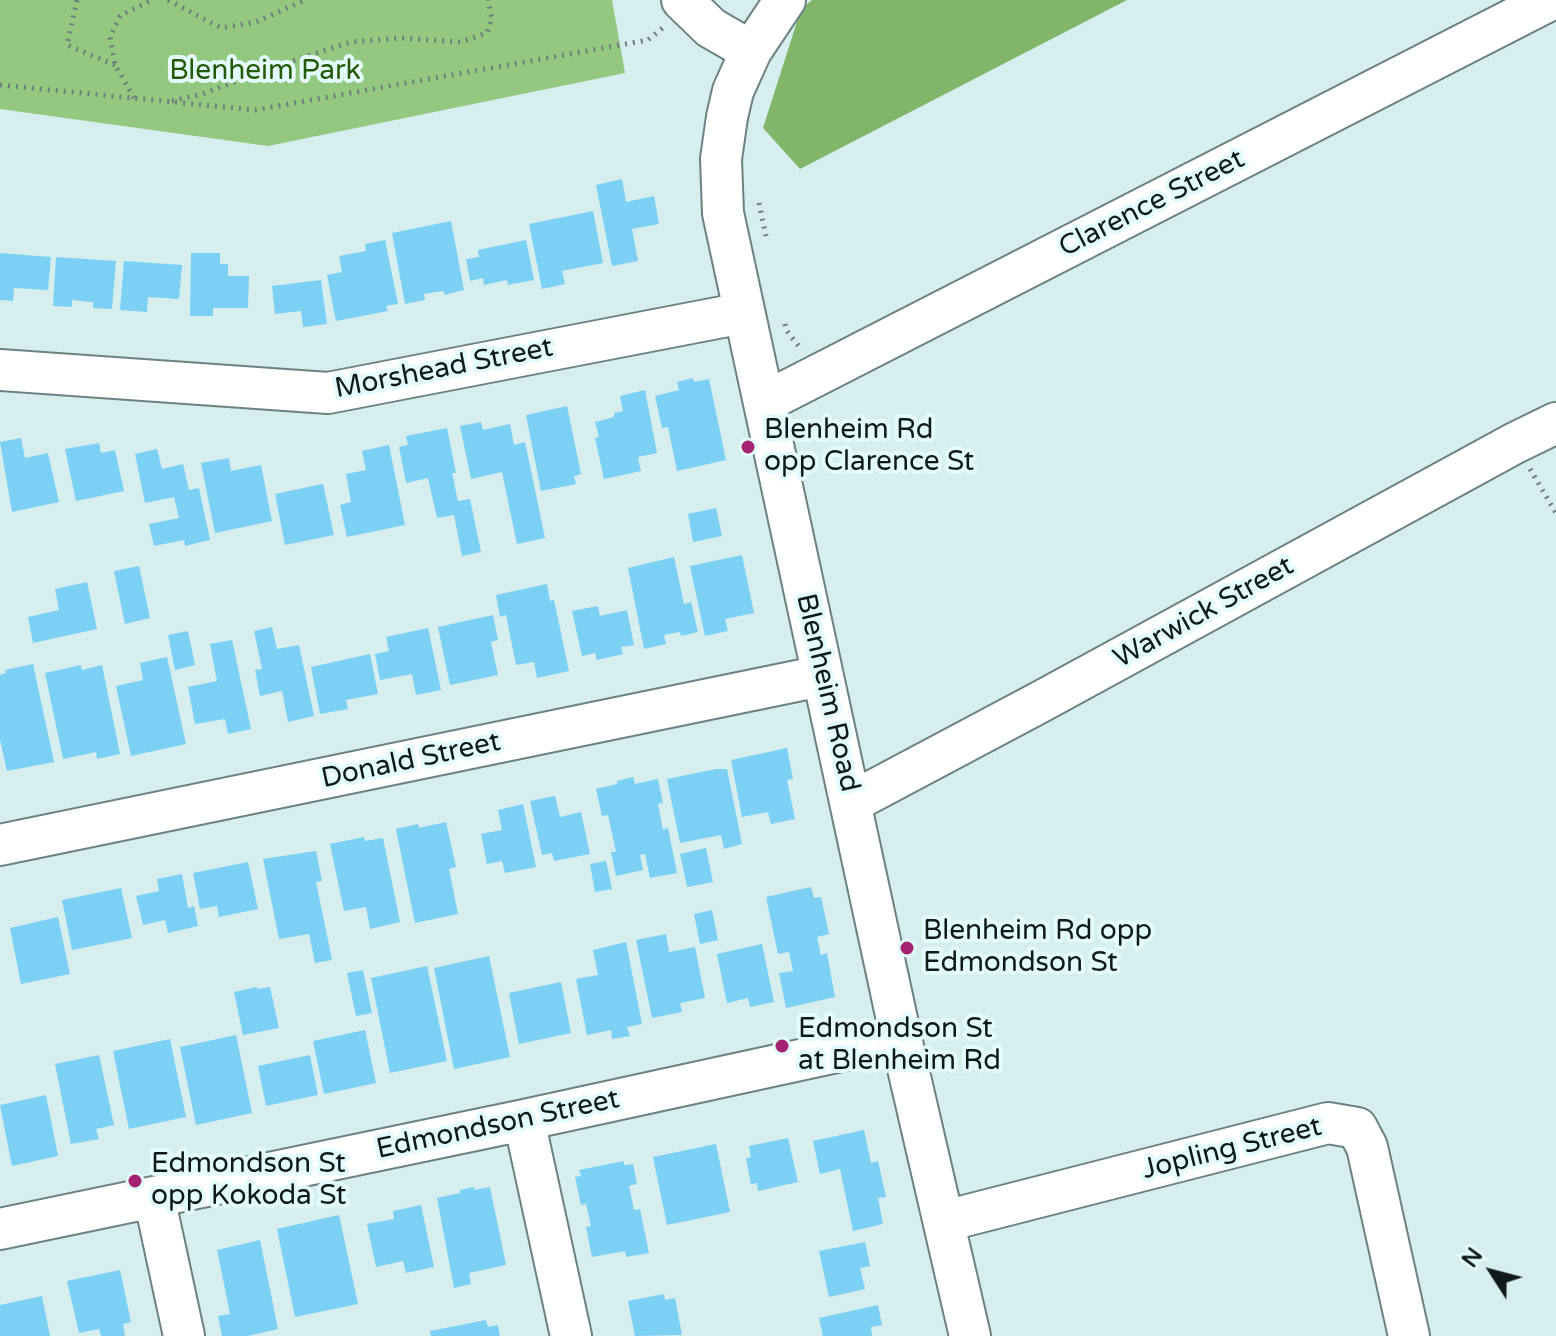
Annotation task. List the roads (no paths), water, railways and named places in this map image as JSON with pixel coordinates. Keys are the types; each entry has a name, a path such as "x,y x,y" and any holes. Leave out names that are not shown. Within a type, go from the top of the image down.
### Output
{"street":[{"name":"Blenheim Road","path":"785,0 751,51 733,91 720,181 723,213 821,676 852,802 901,1038 970,1336"},
{"name":"Clarence Street","path":"765,402 1544,2"},
{"path":"685,4 711,28 751,51"},
{"name":"Morshead Street","path":"0,370 328,393 743,313"},
{"name":"Warwick Street","path":"852,802 1556,423"},
{"name":"Donald Street","path":"0,845 821,676"},
{"name":"Edmondson Street","path":"0,1229 901,1038"},
{"path":"524,1120 571,1336"},
{"name":"Jopling Street","path":"945,1221 1328,1123 1357,1128 1367,1147 1409,1336"},
{"path":"154,1197 184,1336"}],"place":[{"name":"Blenheim Rd opp Clarence St","path":"748,447"},
{"name":"Blenheim Rd opp Edmondson St","path":"907,948"},
{"name":"Edmondson St at Blenheim Rd","path":"782,1046"},
{"name":"Edmondson St opp Kokoda St","path":"135,1181"}],"park label":[{"name":"Blenheim Park","path":"265,72"}]}
